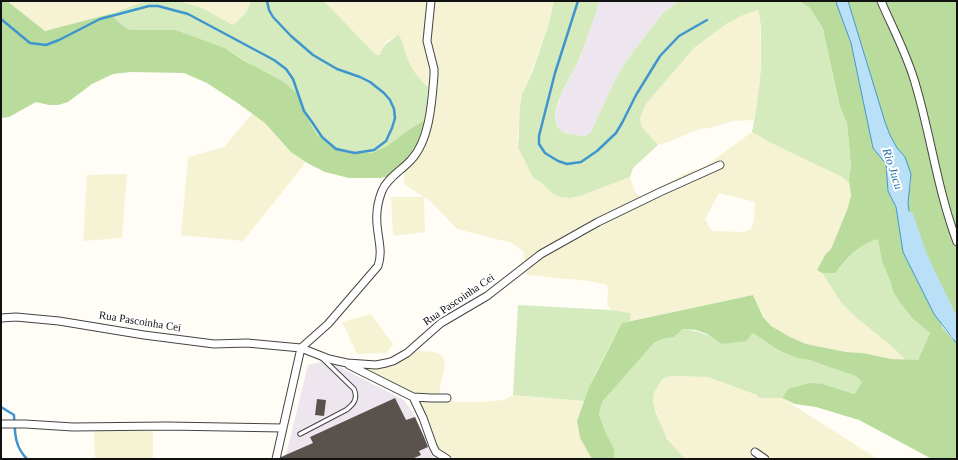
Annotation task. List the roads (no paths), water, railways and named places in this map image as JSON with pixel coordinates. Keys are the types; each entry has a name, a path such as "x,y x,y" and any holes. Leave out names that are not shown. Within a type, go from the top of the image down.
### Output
{"street":[{"path":"276,459 301,348 328,324 378,266 381,252 377,223 382,191 389,180 412,159 419,148 426,131 434,75 434,69 427,41 431,1"},
{"path":"881,1 907,60 916,85 943,199 957,242"},
{"name":"Rua Pascoinha Cei","path":"1,318 16,317 59,321 144,335 214,344 247,343 301,348 347,363 376,365 393,362 407,353 441,323 487,296 541,254 598,222 720,165"},
{"path":"347,363 414,397 447,398"},
{"path":"414,397 436,452 447,459"},
{"path":"1,424 73,427 167,426 283,428"},
{"path":"756,452 765,459"}],"lane":[{"path":"300,434 352,406 357,394 354,389 316,354"}],"water":[{"name":"Rio Jucu","path":"836,1 848,1 885,122 897,148 905,157 911,174 908,203 914,250 920,265 957,318 957,344 934,314 903,252 896,207 888,191 886,164 873,148 851,43"}],"waterway":[{"path":"1,19 30,43 46,45 100,19 149,6 158,6 188,14 274,60 286,69 293,79 304,111 322,137 336,149 355,153 374,150 386,141 395,118 394,109 390,100 370,82 337,69 313,55 291,36 273,17 269,10 267,1"},
{"path":"578,1 555,73 539,136 539,144 545,153 558,161 567,164 581,162 597,151 616,133 636,95 660,56 679,36 707,20"},
{"name":"Rio Jucu","path":"907,218 920,256 957,333"},
{"path":"1,407 14,415 17,444 27,459"}]}
